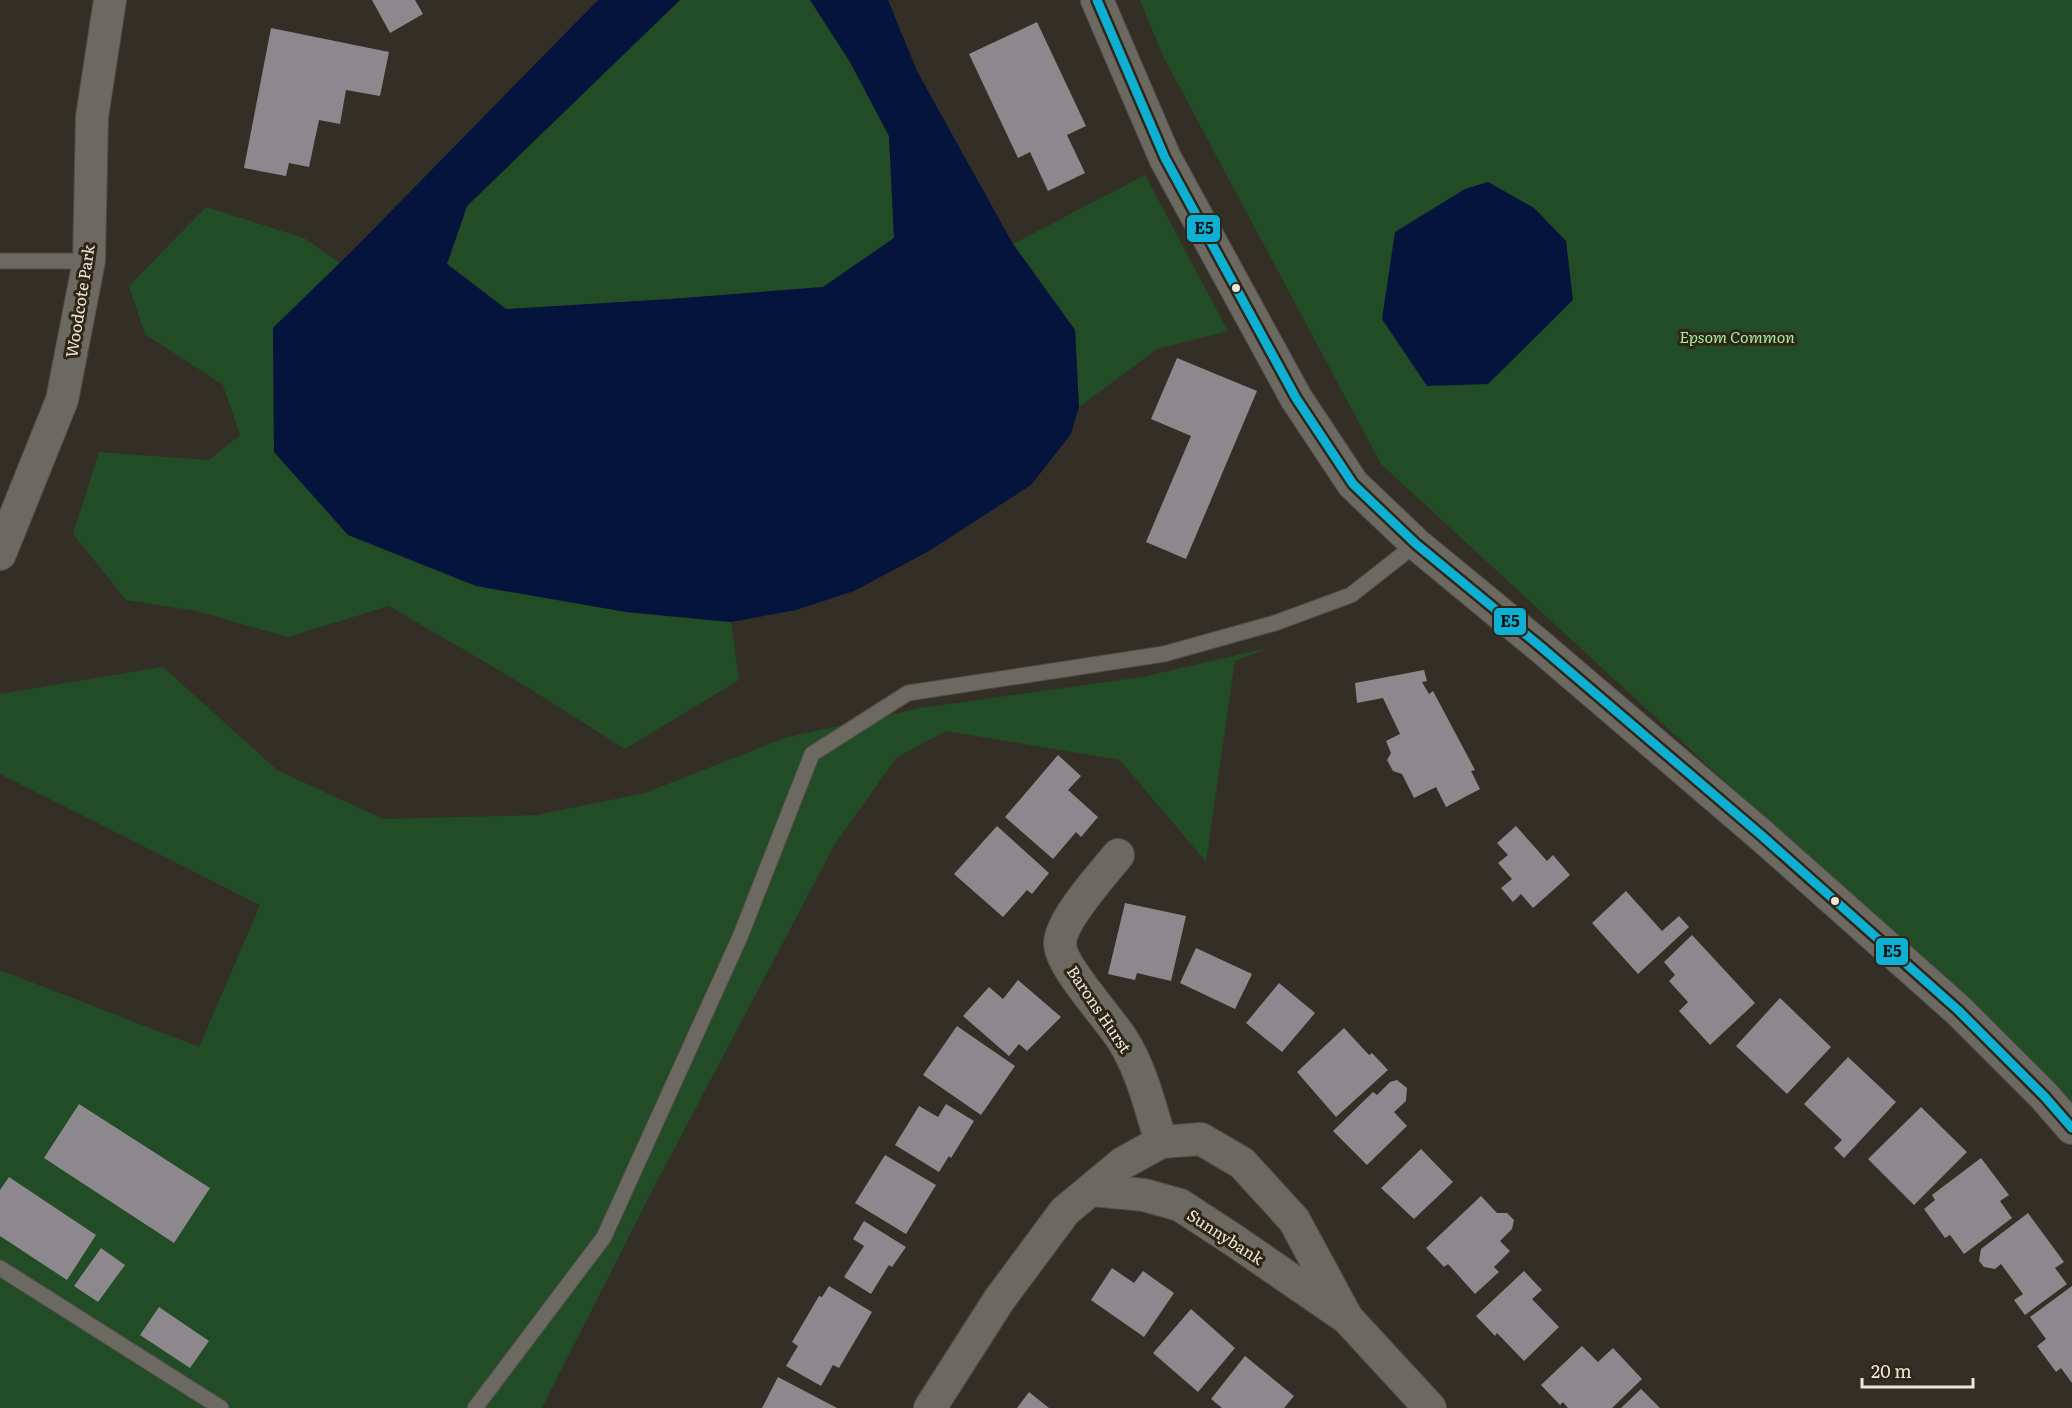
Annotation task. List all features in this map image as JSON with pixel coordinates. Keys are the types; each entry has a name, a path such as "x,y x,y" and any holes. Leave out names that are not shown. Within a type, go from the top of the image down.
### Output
{"street":[{"name":"Woodcote Park","path":"0,554 62,400 89,261 92,117 110,0"},
{"path":"1097,0 1165,158 1296,398 1353,484 1416,544 1761,835 1958,1010 2045,1097 2072,1128"},
{"name":"Barons Hurst","path":"1118,855 1068,921 1060,945 1078,981 1122,1038 1139,1071 1161,1142"},
{"name":"Sunnybank","path":"1092,1190 1123,1163 1161,1142 1201,1139 1242,1163 1294,1220 1347,1318"},
{"path":"930,1408 999,1300 1065,1211 1092,1190"},
{"name":"Sunnybank","path":"1092,1190 1144,1195 1180,1205 1347,1318 1430,1408"}],"lane":[{"path":"0,261 89,261"},
{"path":"474,1408 604,1237 740,937 812,754 908,693 1164,654 1275,623 1351,595 1416,544"},
{"path":"0,1268 221,1408"}],"green space":[{"path":"680,0 810,0 850,62 889,136 894,239 823,287 506,309 447,264 467,206"},
{"name":"Epsom Common","path":"1140,0 2072,0 2072,1118 1937,977 1381,464 1163,56"},
{"path":"1145,175 1228,331 1157,349 1079,407 1075,330 1013,244"},
{"path":"206,207 304,238 340,263 273,328 625,612 731,622 739,680 625,749 519,682 389,606 288,637 196,611 126,600 73,534 99,452 209,460 240,435 223,385 145,334 129,286"},
{"path":"1268,648 1235,661 1206,862 1120,760 946,731 897,757 835,844 652,1191 542,1408 0,1408 0,970 199,1047 260,905 0,774 0,694 163,667 277,770 383,819 536,815 645,793 784,738 920,708 1142,677"}],"water":[{"path":"598,0 680,0 467,206 447,264 506,309 823,287 894,238 889,136 850,62 810,0 888,0 917,71 1013,244 1075,330 1079,407 1071,434 1031,485 929,551 854,591 796,610 731,622 626,612 476,586 348,535 274,452 273,328 353,250"},
{"path":"1488,182 1534,208 1566,241 1573,300 1488,384 1427,386 1382,319 1395,232 1465,189"}],"building":[{"path":"372,0 415,0 423,14 390,33"},
{"path":"1037,22 1086,126 1067,135 1085,173 1048,191 1030,152 1018,158 969,54"},
{"path":"271,28 389,52 380,96 346,90 340,124 319,120 309,167 289,163 286,176 244,168"},
{"path":"1177,358 1257,391 1186,559 1146,542 1191,436 1151,419"},
{"path":"1424,670 1427,681 1422,682 1429,694 1433,691 1475,770 1471,771 1480,789 1446,807 1436,787 1414,798 1402,774 1393,771 1387,760 1391,753 1386,741 1400,734 1383,698 1357,703 1355,683"},
{"path":"1058,755 1081,776 1068,790 1098,817 1081,837 1076,832 1053,859 1005,817"},
{"path":"997,826 1049,873 1032,894 1027,890 1003,917 954,874"},
{"path":"1516,826 1547,861 1553,855 1570,875 1533,908 1521,894 1513,902 1501,888 1512,879 1498,863 1508,855 1497,843"},
{"path":"1626,891 1662,931 1679,916 1689,927 1638,974 1592,923"},
{"path":"1125,903 1186,916 1171,981 1137,973 1135,980 1108,974"},
{"path":"1692,935 1755,1003 1710,1045 1679,1011 1688,1002 1669,981 1675,975 1664,962"},
{"path":"1196,948 1252,974 1235,1009 1180,983"},
{"path":"1018,980 1061,1017 1027,1051 1019,1044 1009,1056 963,1016 989,987 1003,999"},
{"path":"1279,983 1315,1013 1282,1052 1246,1023"},
{"path":"1780,998 1831,1047 1787,1094 1736,1046"},
{"path":"957,1026 1015,1066 981,1115 923,1075"},
{"path":"1344,1028 1369,1055 1372,1053 1388,1070 1336,1117 1297,1072"},
{"path":"1848,1057 1896,1102 1844,1158 1834,1148 1842,1140 1804,1104"},
{"path":"1397,1080 1407,1088 1406,1101 1394,1112 1407,1126 1367,1165 1333,1131 1373,1092 1377,1095 1390,1082"},
{"path":"79,1104 210,1188 174,1243 44,1158"},
{"path":"946,1104 974,1121 951,1158 949,1156 939,1172 895,1145 919,1106 938,1117"},
{"path":"1921,1107 1967,1152 1914,1205 1868,1159"},
{"path":"1421,1149 1453,1182 1414,1219 1381,1188"},
{"path":"885,1155 936,1185 906,1234 855,1203"},
{"path":"1981,1158 2009,1195 2000,1201 2012,1218 1964,1254 1950,1235 1945,1238 1924,1209 1935,1200 1932,1195"},
{"path":"9,1177 96,1235 67,1280 0,1236 0,1190"},
{"path":"1481,1196 1497,1213 1507,1213 1514,1220 1512,1229 1500,1241 1510,1251 1494,1267 1499,1272 1475,1294 1448,1264 1444,1267 1426,1248"},
{"path":"2028,1213 2064,1262 2055,1268 2067,1284 2025,1315 2014,1300 2023,1294 2001,1264 1995,1269 1984,1267 1979,1261 1981,1249"},
{"path":"864,1221 906,1247 892,1267 889,1265 871,1294 844,1277 864,1246 853,1239"},
{"path":"101,1248 125,1265 98,1302 74,1286"},
{"path":"1112,1268 1134,1283 1143,1271 1174,1293 1144,1337 1091,1300"},
{"path":"1524,1271 1542,1290 1532,1299 1559,1327 1524,1361 1497,1333 1495,1336 1476,1316"},
{"path":"829,1286 872,1312 839,1368 833,1365 821,1386 786,1366 798,1346 792,1342 819,1296 822,1297"},
{"path":"2072,1286 2072,1383 2061,1368 2056,1372 2037,1346 2046,1339 2030,1317"},
{"path":"159,1307 209,1341 190,1368 140,1335"},
{"path":"1191,1309 1235,1348 1198,1392 1153,1353"},
{"path":"1582,1346 1598,1362 1613,1348 1642,1379 1612,1408 1568,1408 1563,1402 1560,1405 1541,1385"},
{"path":"1245,1356 1294,1396 1284,1408 1222,1408 1211,1399"},
{"path":"778,1377 837,1408 762,1408"},
{"path":"1641,1389 1660,1408 1621,1408"},
{"path":"1029,1392 1049,1408 1017,1408"}],"transit line":[{"name":"E5","path":"1097,0 1165,158 1296,398 1353,484 1416,544 1541,647 1761,835 1958,1010 2045,1097 2072,1128"}]}
